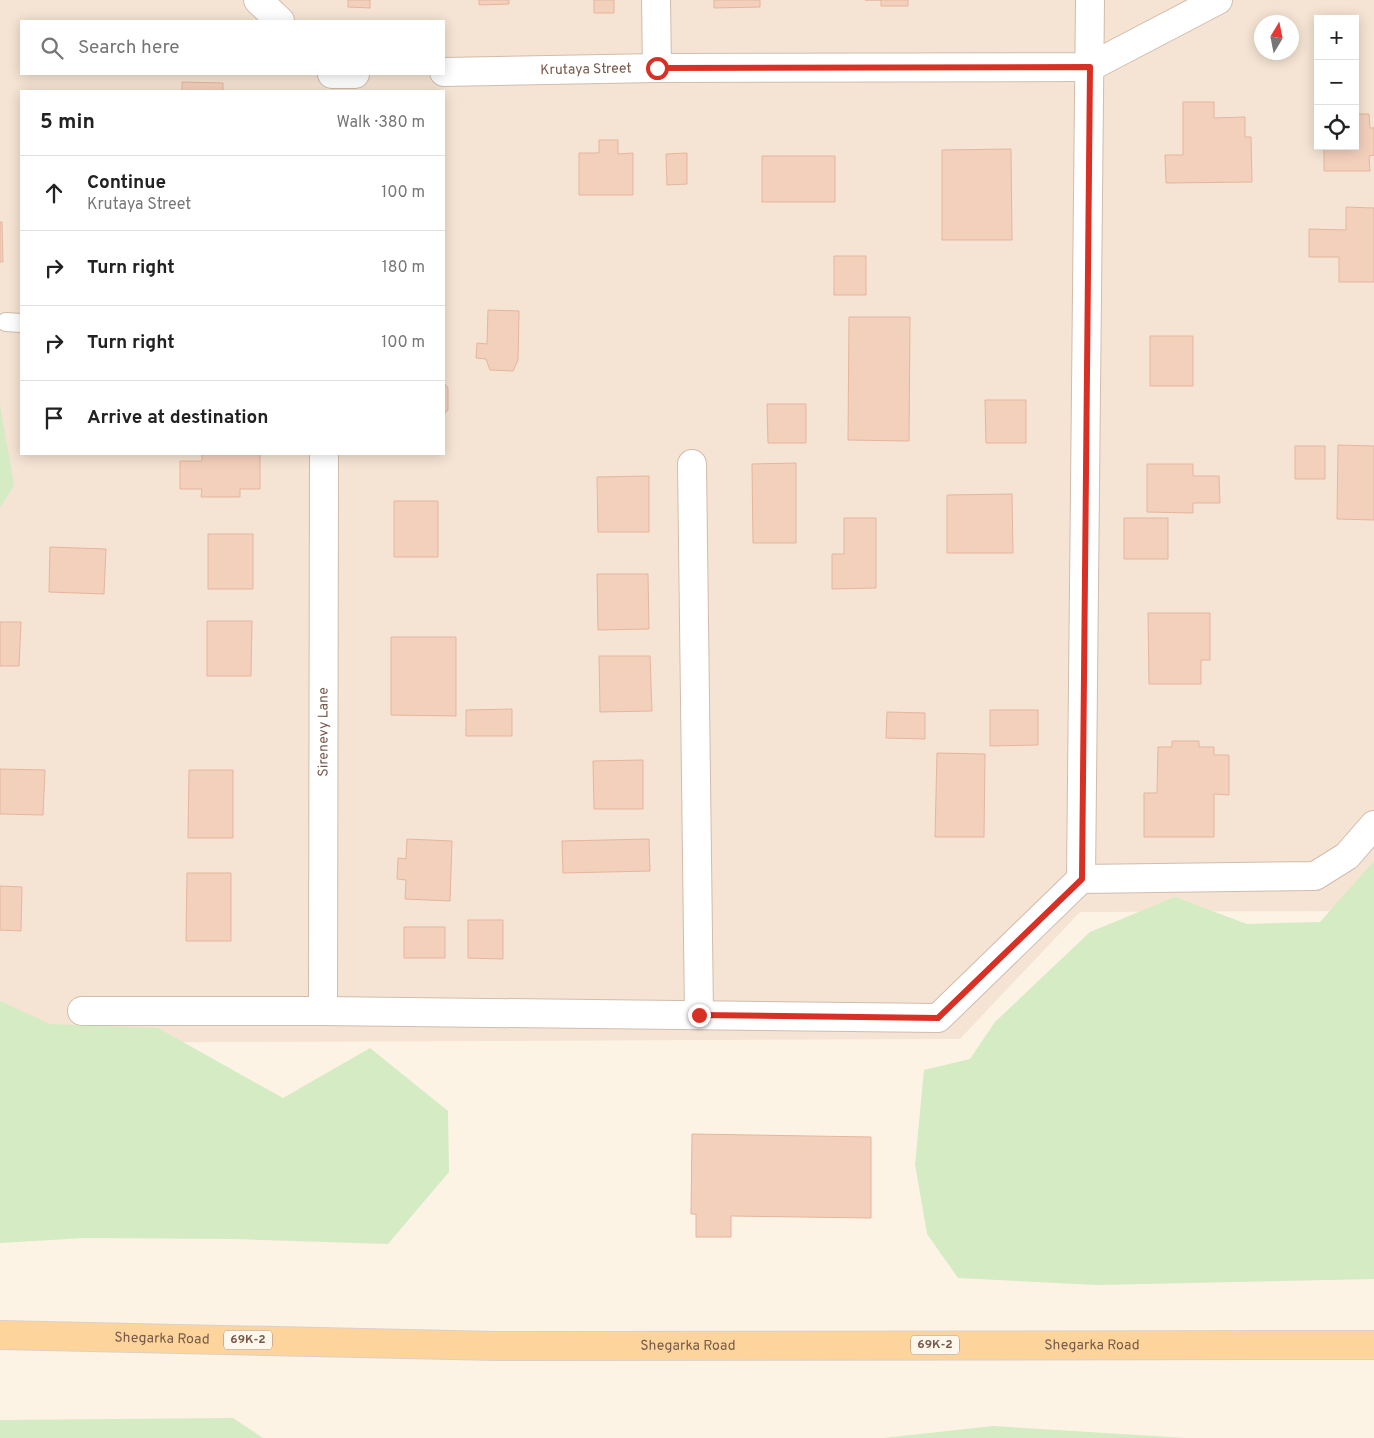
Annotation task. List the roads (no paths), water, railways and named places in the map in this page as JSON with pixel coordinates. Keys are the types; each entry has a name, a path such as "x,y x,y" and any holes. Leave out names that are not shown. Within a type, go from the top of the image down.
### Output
{"main road":[{"name":"Shegarka Road","path":"0,1335 497,1346 1374,1345"}],"street":[{"path":"258,0 279,20"},
{"path":"656,0 657,68"},
{"path":"1082,879 1090,0"},
{"path":"1090,67 1218,0"},
{"name":"Krutaya Street","path":"445,72 657,68 1090,67"},
{"path":"332,90 333,75"},
{"name":"Sirenevy Lane","path":"323,1011 324,455"},
{"path":"692,464 699,1015"},
{"path":"82,1011 323,1011 938,1018 1082,879 1315,876 1347,856 1374,825"}]}
